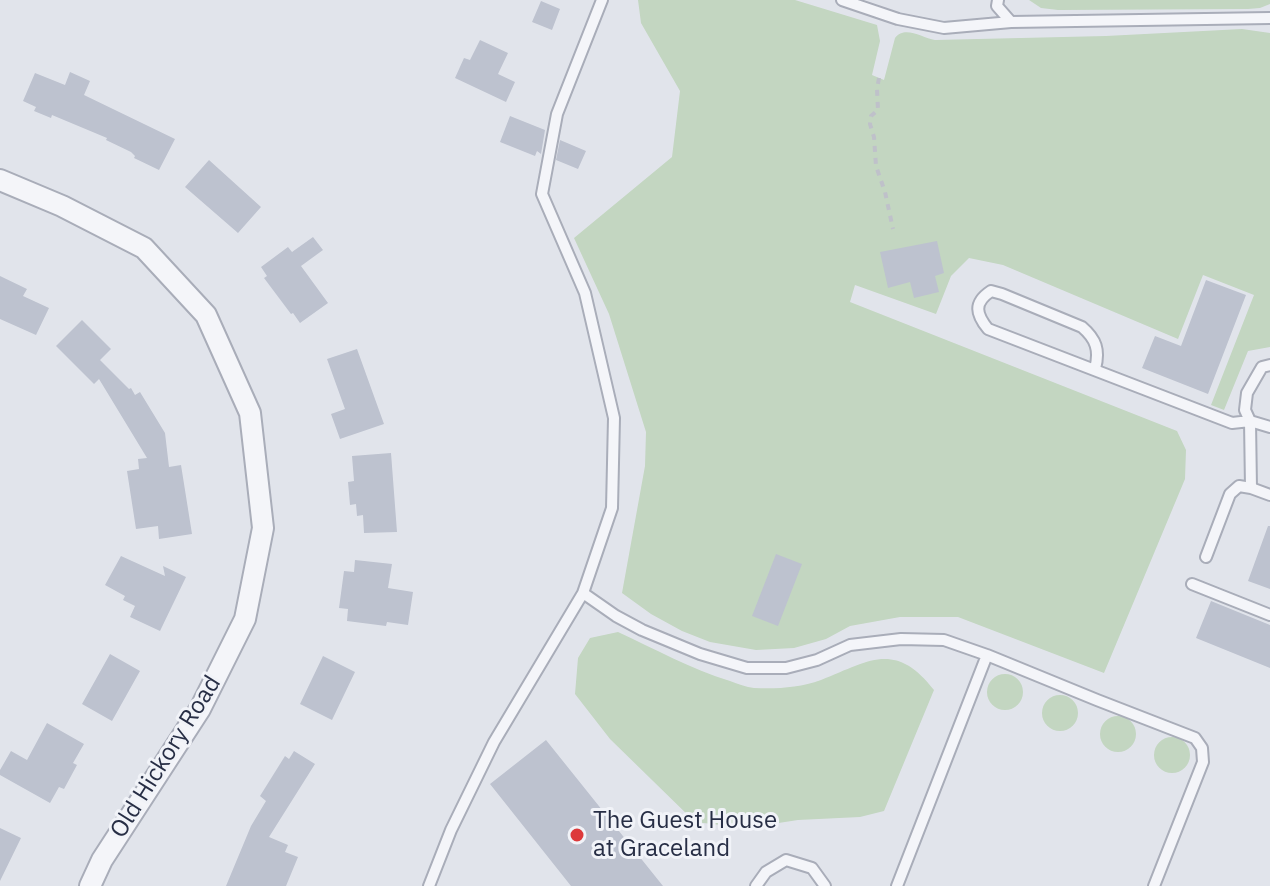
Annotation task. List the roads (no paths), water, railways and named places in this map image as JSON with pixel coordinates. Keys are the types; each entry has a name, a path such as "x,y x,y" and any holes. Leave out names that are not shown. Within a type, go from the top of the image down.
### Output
{"street":[{"name":"Old Hickory Road","path":"0,180 62,206 144,248 206,315 250,413 263,528 245,619 200,709 102,860 90,886"}],"lane":[{"path":"429,886 451,830 494,742 583,593 612,508 614,418 585,293 542,194 557,114 602,0"},
{"path":"842,0 898,19 944,28 1011,22 1270,18"},
{"path":"998,0 997,6 1011,22"},
{"path":"1095,369 1097,350 1092,336 1082,327 1002,294 991,291 982,297 977,306 980,319 988,329 1232,423 1250,421 1270,427"},
{"path":"1251,488 1250,421 1245,410 1247,393 1262,367 1270,365"},
{"path":"1206,557 1230,494 1239,486 1270,495"},
{"path":"1192,584 1270,615"},
{"path":"583,593 642,630 700,654 747,668 786,668 817,660 850,645 901,639 944,640 1195,738 1202,748 1203,762 1154,886"},
{"path":"897,886 987,655"},
{"path":"756,886 766,872 786,860 812,868 825,886"}],"place":[{"name":"The Guest House at Graceland","path":"577,835"}]}
